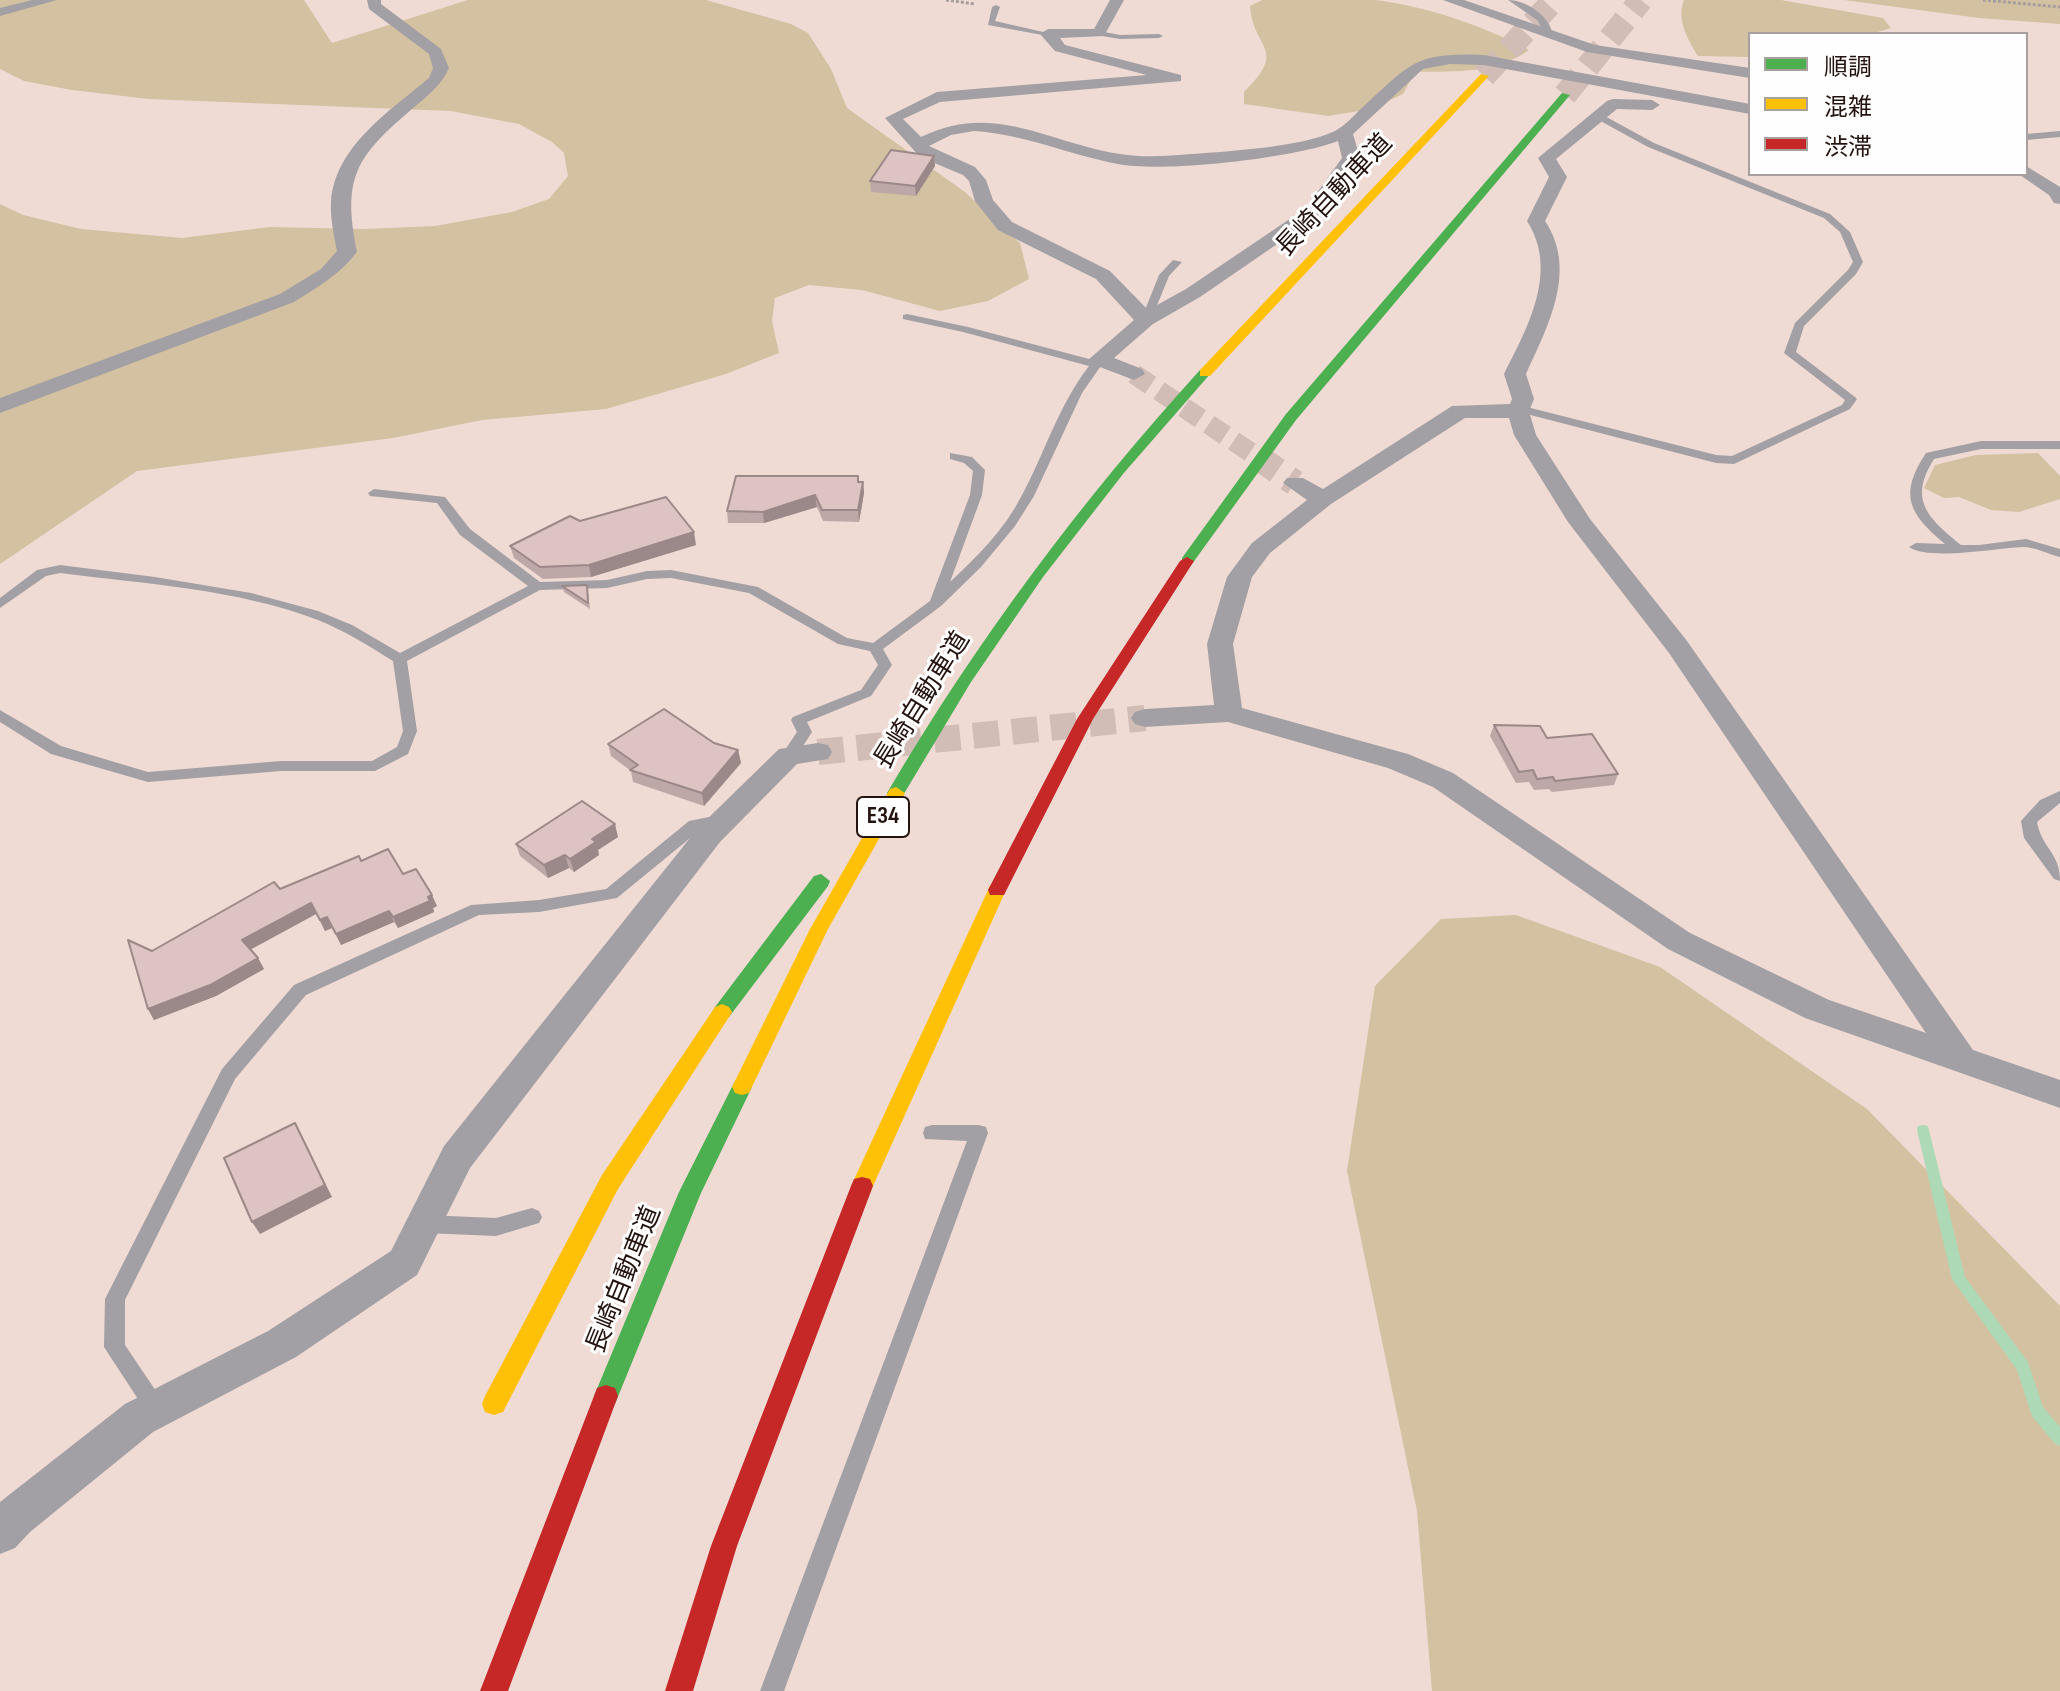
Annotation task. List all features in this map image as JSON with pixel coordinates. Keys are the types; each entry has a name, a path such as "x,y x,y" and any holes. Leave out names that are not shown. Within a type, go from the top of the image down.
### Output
{"highway":[{"name":"長崎自動車道","path":"494,1691 580,1459 690,1192 819,929 923,745 1012,607 1080,515 1140,442 1484,76"},
{"path":"679,1691 724,1546 844,1227 978,926 1085,719 1209,528 1291,417 1565,95"},
{"path":"494,1404 610,1182 720,1015 923,745"}],"street":[{"path":"0,12 50,0"},
{"path":"0,406 287,298 328,273 347,252 340,202 344,176 366,144 436,80 441,68 436,52 374,6 374,0"},
{"path":"1048,34 1099,33 1117,0"},
{"path":"1450,0 1622,55 1748,73"},
{"path":"1048,34 1060,48 1175,78 937,97 893,118 926,153 969,171 977,180 984,201 1005,226 1103,275 1146,320"},
{"path":"919,145 932,135 955,127 982,125 1023,131 1108,158 1147,162 1318,143 1344,133 1417,66 1430,60 1456,58 1498,62 1748,109"},
{"path":"1738,126 1700,112 1633,103 1613,104 1547,158 1558,177 1536,221 1550,245 1551,266 1539,322 1515,374 1523,399 1519,410 1525,435 1580,522 1678,647 1960,1057"},
{"path":"1097,362 1146,320 1193,293 1312,212 1351,158 1344,133"},
{"path":"2028,172 2056,192 2060,199"},
{"path":"1097,362 1134,374"},
{"path":"1229,713 1220,644 1240,577 1261,548 1323,499 1460,411 1519,410"},
{"path":"1295,483 1323,499"},
{"path":"1145,718 1229,713 1398,761 1443,780 1679,941 1817,1009 2060,1094"},
{"path":"0,1533 15,1517 139,1418 282,1344 404,1263 457,1157 709,835 804,754"}],"lane":[{"path":"1512,0 1529,9 1547,25 1550,34"},
{"path":"996,7 991,23 1048,34"},
{"path":"1099,33 1120,37 1159,36"},
{"path":"1519,410 1716,459 1734,460 1846,407 1851,399 1790,353 1799,325 1852,272 1858,262 1851,251 1848,235 1840,224 1651,145 1598,116"},
{"path":"2028,137 2060,134"},
{"path":"1146,320 1164,275 1177,262"},
{"path":"875,648 936,603 973,569 1027,498 1074,390 1097,362 907,317"},
{"path":"1960,550 1927,522 1916,502 1913,489 1918,473 1930,456 1981,445 2060,445"},
{"path":"936,603 976,495 979,470 968,460 954,456"},
{"path":"374,493 441,500 465,532 537,586"},
{"path":"1916,547 1960,550 2026,543 2060,553"},
{"path":"0,604 42,573 60,569 220,590 314,614 355,632 400,659"},
{"path":"400,659 537,586 607,584 647,575 671,574 753,590 843,641 875,648 885,665 866,693 798,720 805,732 804,754"},
{"path":"0,715 56,750 148,777 281,766 375,766 403,750 410,731 400,659"},
{"path":"2060,796 2046,804 2029,821 2032,838 2060,875"},
{"path":"157,1409 114,1347 115,1299 228,1074 300,990 477,909 539,906 611,894 695,825 725,819"},
{"path":"772,1691 979,1133 932,1133"},
{"path":"424,1224 496,1227 532,1217"}],"path":[{"path":"1983,0 2060,7"}],"shaded area":[{"path":"0,0 304,0 332,43 468,0 706,0 791,24 808,33 831,69 847,108 965,192 1020,243 1029,279 988,301 940,311 862,290 809,285 775,298 772,321 779,353 726,374 606,409 482,420 393,438 137,471 0,564 0,204 23,215 81,229 182,238 270,227 365,229 435,226 512,212 549,199 568,176 564,153 552,142 519,124 451,111 149,99 24,81 0,69"},
{"path":"1262,0 1375,0 1394,3 1454,18 1529,50 1489,67 1415,72 1403,94 1371,109 1328,116 1244,104 1244,92 1264,66 1266,57 1252,21 1250,6"},
{"path":"1684,0 1781,0 1883,18 1891,28 1878,32 1748,32 1748,57 1698,56 1682,22"},
{"path":"1844,0 2060,0 2060,24 1979,18"},
{"path":"2038,453 2060,476 2060,499 2019,512 1991,510 1959,497 1944,498 1924,488 1935,465 1976,455"},
{"path":"1516,915 1660,967 1867,1109 2060,1306 2060,1691 1432,1691 1417,1511 1347,1171 1375,986 1441,919"}],"building":[{"path":"891,150 934,156 915,186 870,181"},
{"path":"736,476 858,476 858,482 863,482 858,510 822,510 815,495 763,512 727,511"},
{"path":"666,497 694,532 589,565 540,567 510,546 570,516 580,521"},
{"path":"587,585 588,603 562,586"},
{"path":"664,709 714,743 738,750 702,793 630,770 638,765 608,744"},
{"path":"1494,725 1540,726 1547,738 1592,734 1618,774 1555,781 1553,777 1537,779 1533,770 1519,772"},
{"path":"582,801 615,824 592,839 596,842 570,859 565,855 544,865 516,844"},
{"path":"388,849 403,874 416,869 432,895 428,897 430,901 393,917 389,911 336,934 327,917 320,920 311,903 242,940 258,958 210,985 148,1009 128,940 152,951 274,882 280,889 359,856 361,861"},
{"path":"295,1123 325,1185 252,1222 224,1158"}],"waterway":[{"path":"1923,1130 1959,1279 2023,1367 2037,1411 2060,1439"}],"tunnel":[{"path":"1484,76 1554,0"},
{"path":"1565,95 1641,0"},
{"path":"1134,374 1259,458"},
{"path":"1256,456 1295,483"},
{"path":"818,752 1145,718"}],"traffic: fast":[{"path":"1187,561 1291,417 1565,95"},
{"path":"896,793 964,681 1038,574 1118,471 1205,373"},
{"path":"722,1012 821,881"},
{"path":"606,1396 690,1192 742,1087"}],"traffic: slow":[{"path":"1205,373 1484,76"},
{"path":"742,1087 819,929 896,793"},
{"path":"862,1186 997,890"},
{"path":"494,1404 610,1182 722,1012"}],"traffic: jam":[{"path":"997,890 1085,719 1187,561"},
{"path":"679,1691 724,1546 862,1186"},
{"path":"494,1691 606,1396"}]}
